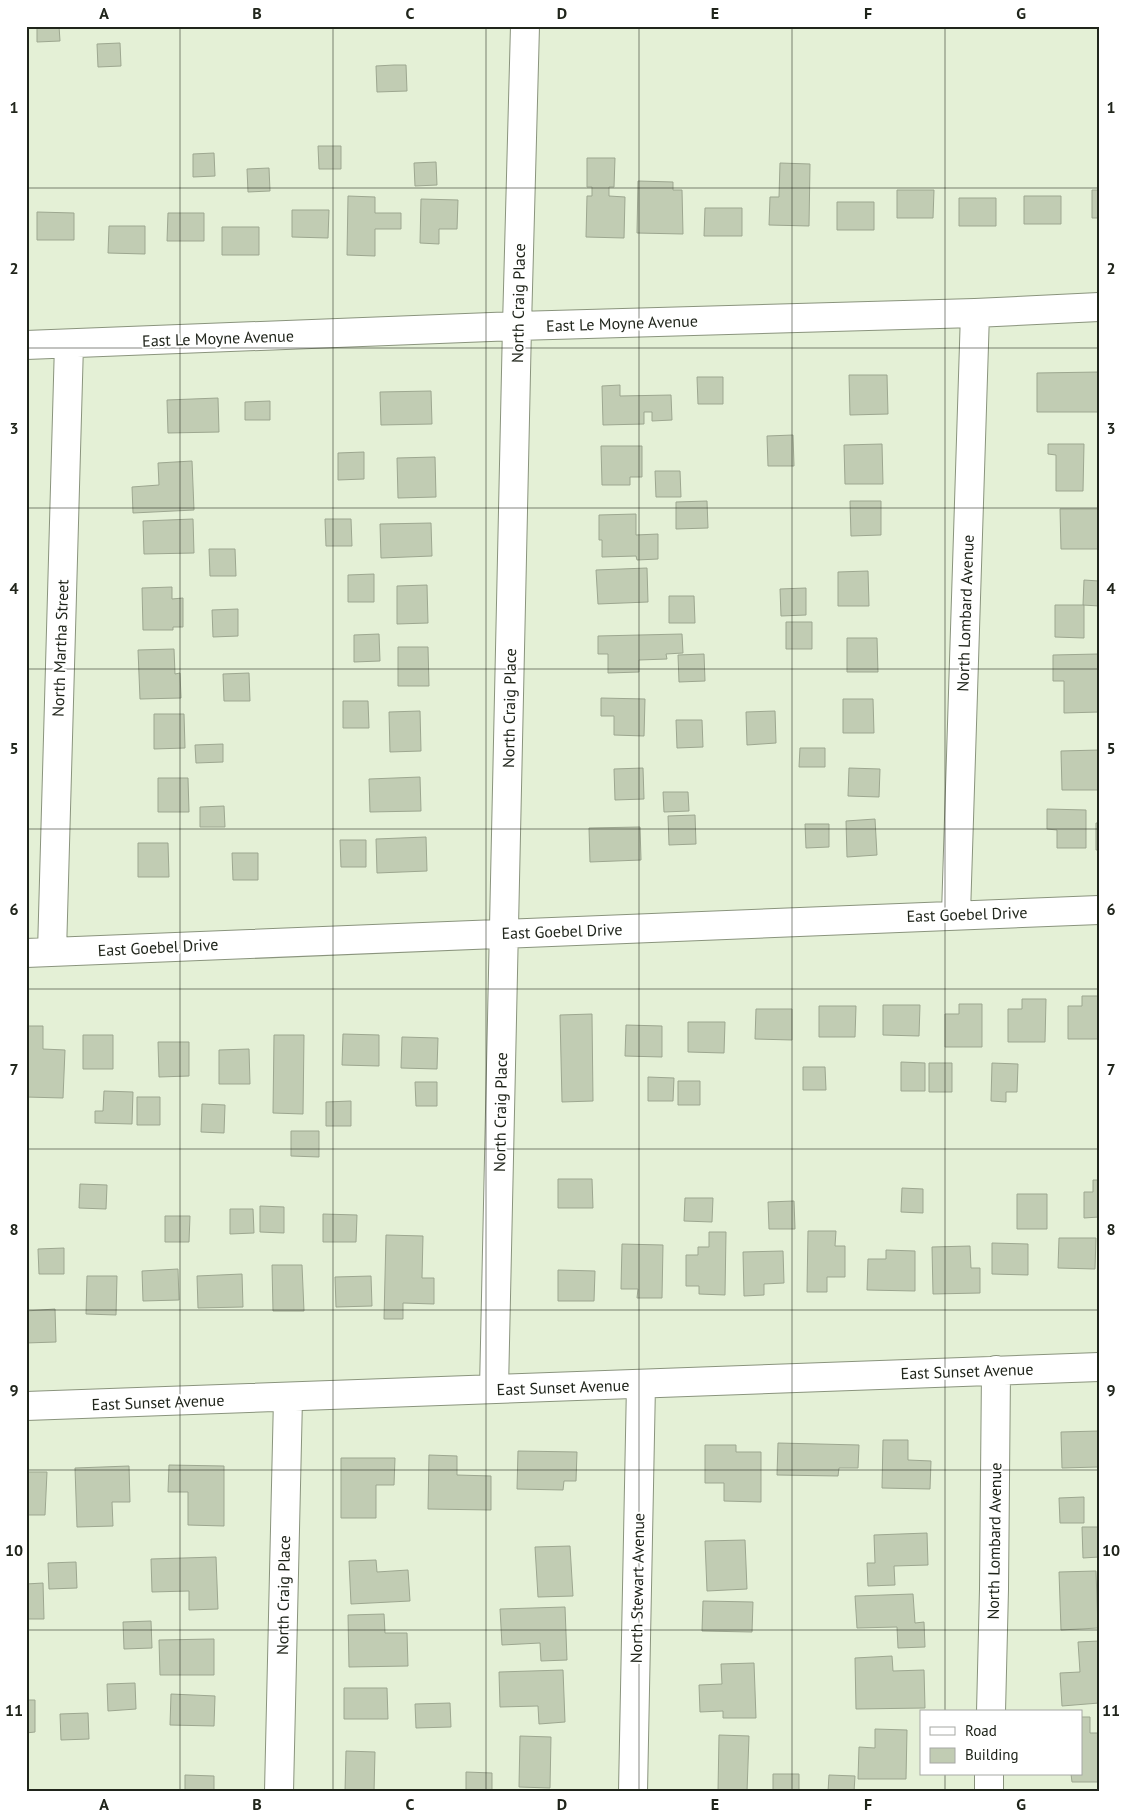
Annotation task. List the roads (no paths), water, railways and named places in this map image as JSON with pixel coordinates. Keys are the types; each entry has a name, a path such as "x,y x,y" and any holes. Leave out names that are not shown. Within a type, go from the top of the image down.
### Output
{"street":[{"name":"North Craig Place","path":"494,1389 525,26"},
{"name":"East Le Moyne Avenue","path":"26,345 517,326 975,313 1099,307"},
{"name":"North Lombard Avenue","path":"956,914 975,313"},
{"name":"North Martha Street","path":"39,952 69,344"},
{"name":"East Goebel Drive","path":"39,952 956,914 1099,910"},
{"name":"East Sunset Avenue","path":"26,1406 288,1398 1099,1367"},
{"name":"North Lombard Avenue","path":"991,1710 996,1370"},
{"name":"North Stewart Avenue","path":"633,1792 641,1384"},
{"name":"North Craig Place","path":"279,1792 288,1398"},
{"path":"988,1792 989,1776"}]}
